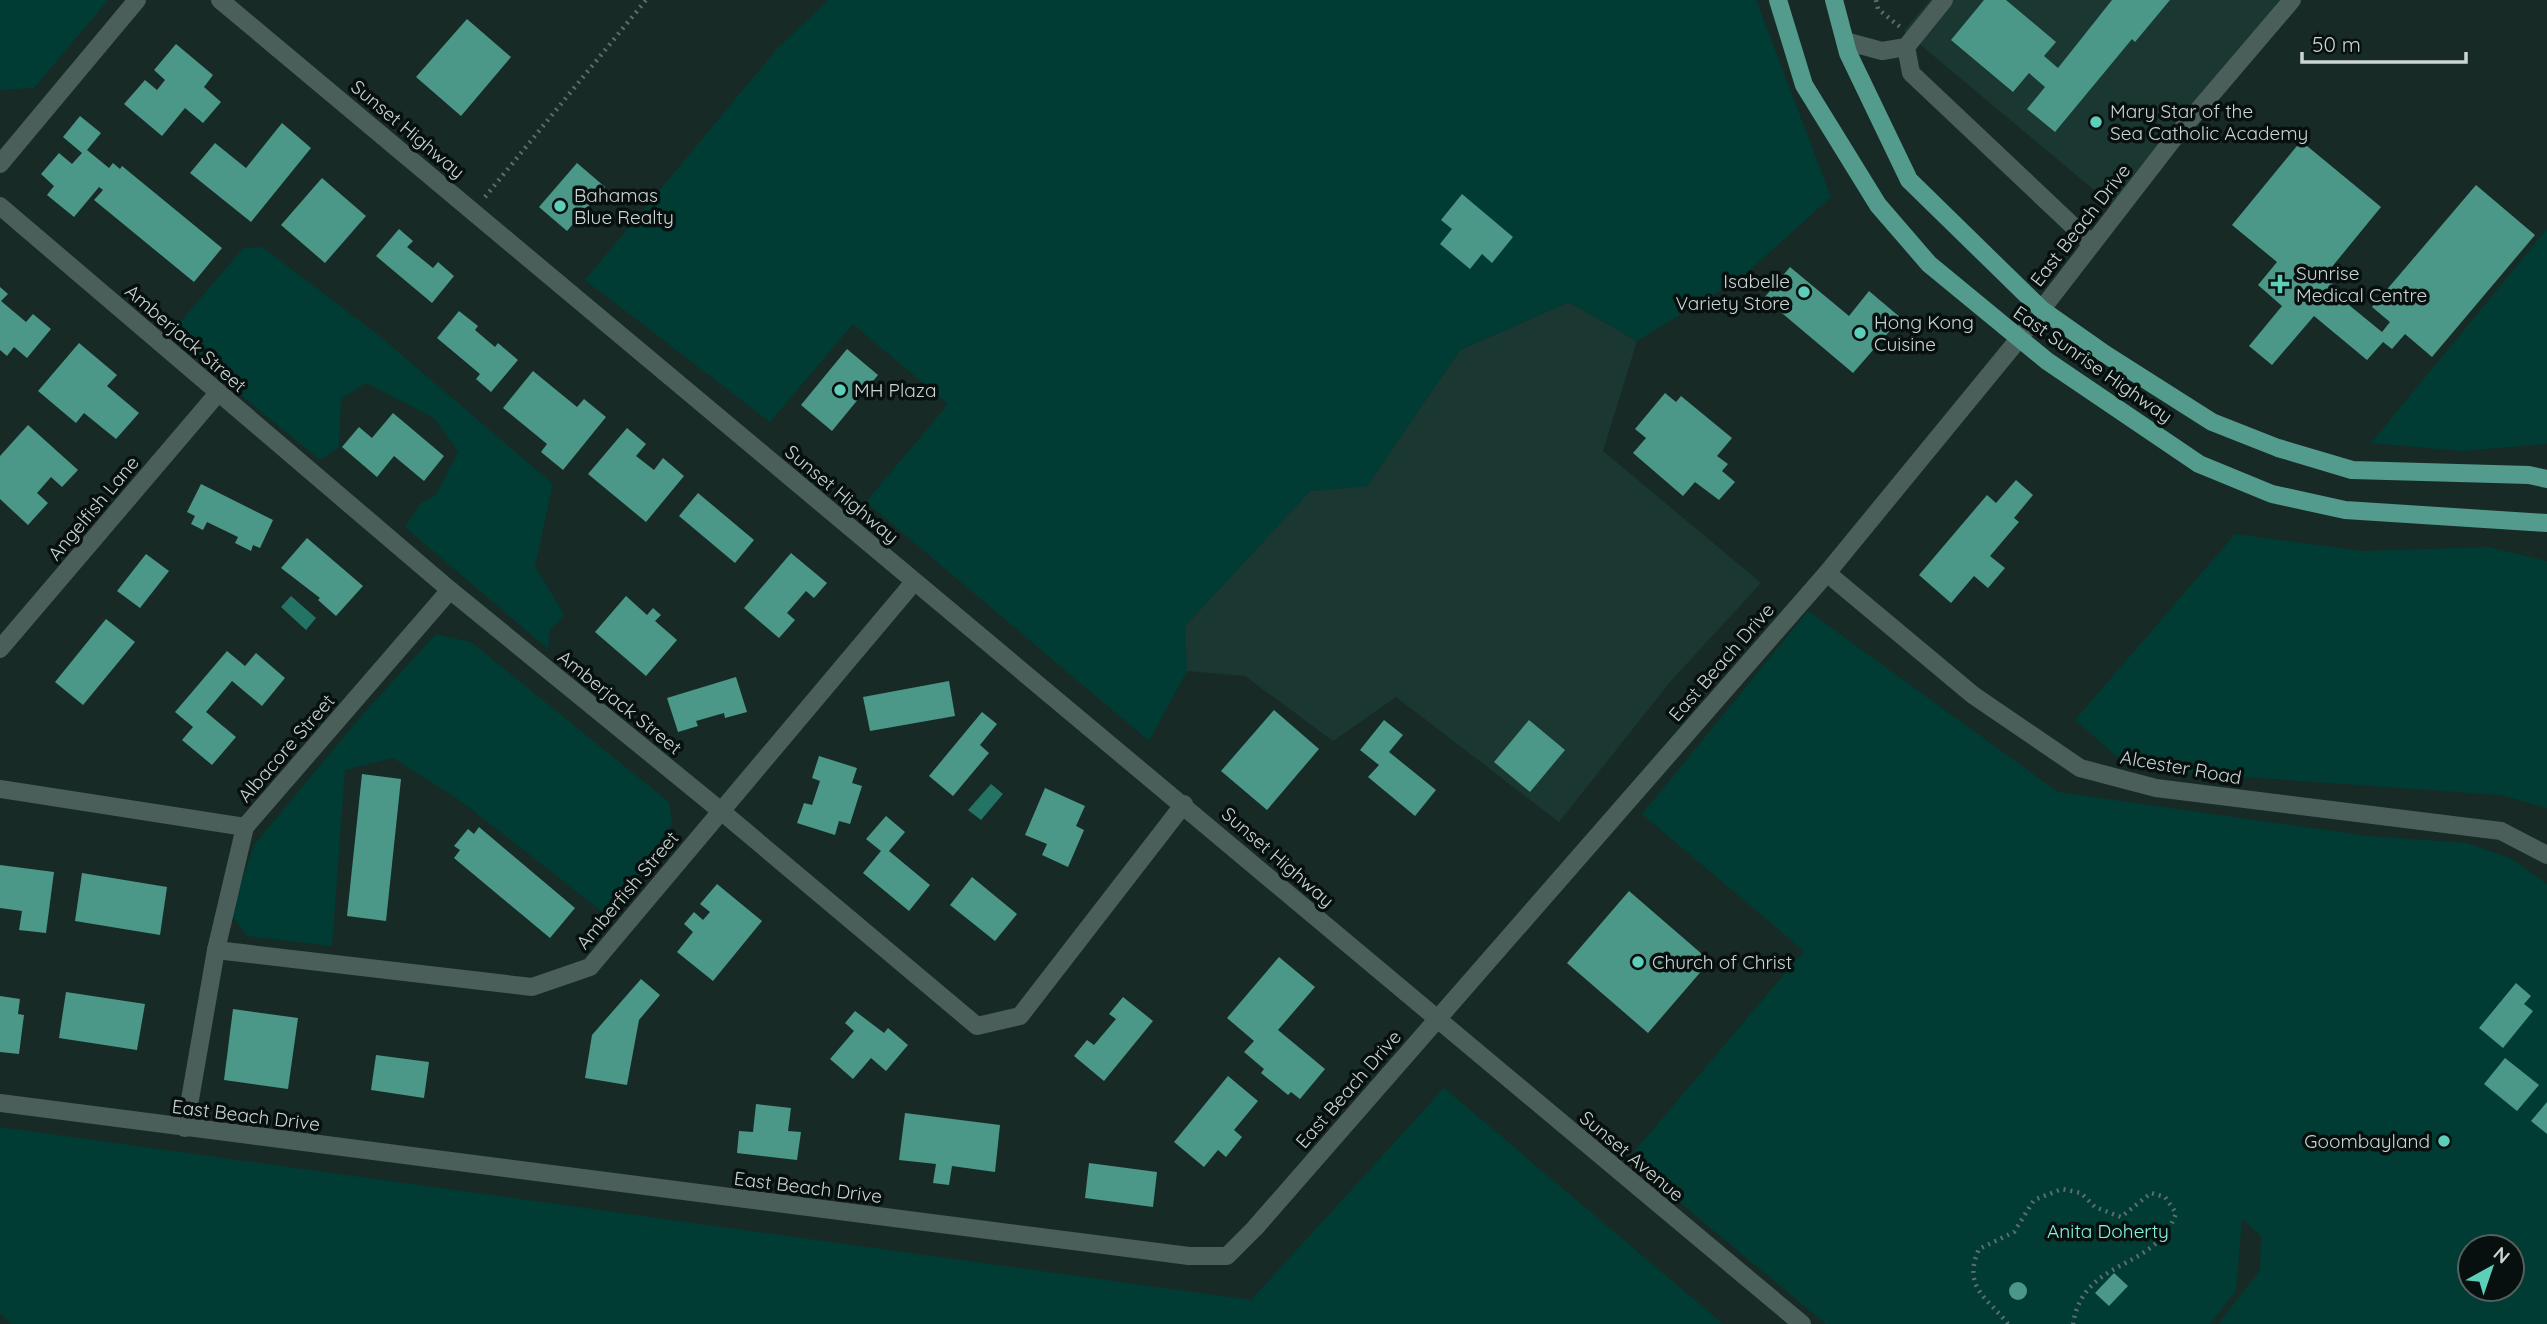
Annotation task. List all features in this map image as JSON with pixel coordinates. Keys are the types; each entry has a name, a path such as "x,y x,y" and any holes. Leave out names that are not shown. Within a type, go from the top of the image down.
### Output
{"main road":[{"name":"East Sunrise Highway","path":"1778,0 1804,85 1878,205 1929,264 2018,340 2199,464 2272,494 2345,510 2547,523"},
{"name":"East Sunrise Highway","path":"1833,0 1845,41 1909,180 2041,309 2105,354 2212,422 2278,448 2352,470 2529,475 2547,479"}],"street":[{"path":"0,164 137,0"},
{"name":"Sunset Highway","path":"220,0 914,582 1184,804 1436,1020"},
{"path":"1845,41 1882,51 1910,43 1944,0"},
{"name":"East Beach Drive","path":"0,1103 1189,1256 1227,1256 1255,1228 1827,573 2018,340 2171,142 2292,0"},
{"path":"1910,43 1912,73 2092,244"},
{"name":"Amberjack Street","path":"0,206 450,590 721,811 977,1026 1020,1016 1184,804"},
{"name":"Angelfish Lane","path":"0,649 219,393"},
{"name":"Alcester Road","path":"1827,573 1973,695 2080,768 2157,788 2501,831 2547,855"},
{"name":"Amberfish Street","path":"216,950 532,987 590,967 914,582"},
{"name":"Albacore Street","path":"186,1128 216,950 245,827 450,590"},
{"path":"0,789 245,827"},
{"name":"Sunset Avenue","path":"1436,1020 1802,1324"}],"path":[{"path":"474,212 646,0"},
{"path":"1876,0 1878,9 1910,43"},
{"path":"2008,1324 1975,1287 1973,1262 1979,1249 2014,1232 2034,1200 2062,1189 2081,1194 2095,1207 2121,1217 2151,1194 2165,1197 2176,1213 2169,1230 2149,1251 2093,1280 2076,1304 2073,1324"}],"shaded area":[{"name":"Mary Star of the Sea Catholic Academy","path":"1930,0 2280,0 2112,205 1904,31"},
{"path":"1569,302 1637,341 1603,451 1761,583 1670,682 1559,822 1396,697 1333,741 1245,676 1187,671 1185,626 1310,491 1367,486 1460,350"},
{"path":"291,596 316,618 306,630 281,607"},
{"path":"991,784 1003,794 981,820 968,810"}],"green space":[{"path":"0,0 108,0 34,88 0,90"},
{"path":"828,0 1756,0 1831,197 1742,277 1637,341 1569,302 1460,350 1367,486 1310,491 1185,626 1187,671 1149,741 866,502 948,404 853,324 770,422 585,280 776,50"},
{"path":"2547,229 2547,444 2461,451 2371,443"},
{"path":"262,247 377,334 553,484 535,566 564,615 550,630 548,649 405,527 421,503 436,495 458,451 434,418 366,383 341,399 339,447 320,460 173,339 177,326 243,248"},
{"path":"2235,534 2362,551 2489,547 2547,561 2547,808 2500,795 2131,769 2075,720"},
{"name":"Anita Doherty","path":"1808,611 2058,792 2368,836 2467,843 2512,859 2547,884 2547,1324 2218,1324 2260,1270 2261,1236 2242,1219 2236,1291 2210,1324 1826,1324 1628,1159 1804,951 1642,814"},
{"path":"436,634 471,642 669,802 672,823 662,849 604,913 458,799 393,758 345,770 332,946 247,936 231,914 254,845 363,714"},
{"path":"1444,1088 1723,1324 12,1324 0,1314 0,1127 1251,1300"}],"building":[{"path":"1984,0 2006,0 2056,42 2044,56 2058,68 2112,0 2170,0 2135,42 2132,39 2055,132 2027,109 2045,87 2029,73 2013,92 1951,40"},
{"path":"467,19 511,57 461,116 416,77"},
{"path":"176,44 213,75 204,87 221,102 203,123 185,108 162,136 124,104 145,80 157,90 165,80 154,70"},
{"path":"80,116 101,133 87,150 109,168 113,163 120,169 122,166 222,248 194,282 94,200 103,190 99,187 74,217 47,195 54,186 41,174 59,153 72,164 82,153 63,137"},
{"path":"282,123 311,148 251,222 190,173 215,143 246,168"},
{"path":"2301,141 2381,207 2331,268 2333,292 2382,332 2390,322 2372,307 2476,185 2535,235 2432,357 2405,334 2392,349 2383,342 2367,360 2314,316 2272,365 2249,346 2282,306 2258,285 2277,262 2232,225"},
{"path":"577,163 605,187 567,231 539,207"},
{"path":"322,178 366,216 325,263 281,225"},
{"path":"1462,194 1513,237 1492,263 1482,254 1470,269 1440,244 1452,229 1441,220"},
{"path":"399,229 413,241 407,247 433,268 438,262 454,276 432,303 376,256"},
{"path":"1790,267 1849,316 1869,291 1901,318 1853,373 1764,298"},
{"path":"0,287 8,294 1,301 26,322 33,314 51,329 27,358 14,347 7,356 0,350"},
{"path":"459,311 478,326 475,330 495,347 498,343 518,360 491,392 476,379 480,374 437,338"},
{"path":"79,343 117,375 107,386 139,413 116,439 84,413 76,423 38,391"},
{"name":"MH Plaza","path":"847,349 878,375 832,431 801,405"},
{"path":"533,371 577,407 584,399 606,417 563,470 541,452 547,444 503,408"},
{"path":"1665,393 1676,402 1681,396 1732,438 1717,456 1728,464 1722,471 1735,482 1719,500 1695,482 1683,496 1633,453 1646,438 1635,429"},
{"path":"393,413 444,456 424,481 394,456 377,477 342,447 359,427 372,438"},
{"path":"28,425 78,470 62,487 51,477 37,493 48,503 28,525 0,499 0,456"},
{"path":"627,428 646,444 636,456 654,470 663,458 684,476 646,522 588,474"},
{"path":"2016,480 2033,495 2014,518 2019,522 1990,556 2005,568 1988,588 1974,576 1951,603 1919,575 1987,495 1996,503"},
{"path":"201,484 273,520 260,548 253,545 251,551 235,543 238,537 207,522 203,530 191,524 195,516 187,512"},
{"path":"698,493 754,540 735,563 679,516"},
{"path":"307,538 363,586 336,616 318,600 320,598 281,568"},
{"path":"791,553 827,583 814,598 806,591 787,613 795,620 779,638 744,608"},
{"path":"146,554 169,571 140,608 117,591"},
{"path":"626,596 647,615 653,608 661,615 655,621 677,640 646,676 595,632"},
{"path":"106,619 135,642 83,705 55,682"},
{"path":"227,651 245,666 256,653 285,678 262,706 232,681 206,712 236,737 212,765 182,740 193,727 175,712"},
{"path":"736,677 747,712 725,718 724,713 696,721 698,726 678,732 667,698"},
{"path":"949,681 955,716 870,731 863,697"},
{"path":"1274,710 1319,749 1267,810 1221,771"},
{"path":"982,712 997,724 980,745 989,753 953,796 929,776"},
{"path":"1384,720 1403,735 1389,752 1436,790 1415,816 1368,777 1379,765 1360,750"},
{"path":"1529,720 1565,750 1530,792 1494,762"},
{"path":"819,756 857,768 852,783 862,786 850,824 839,821 835,835 797,823 804,803 812,805 820,781 812,778"},
{"path":"362,774 401,779 386,921 347,916"},
{"path":"1045,788 1085,806 1076,826 1084,830 1068,867 1042,855 1047,844 1025,835"},
{"path":"886,816 905,832 889,851 930,885 909,911 863,873 881,851 866,839"},
{"path":"479,827 575,908 550,938 454,858 460,850 454,846 468,829 474,834"},
{"path":"0,865 54,872 46,933 19,930 22,911 0,908"},
{"path":"82,873 167,887 160,935 75,921"},
{"path":"972,877 1017,914 995,941 950,905"},
{"path":"717,884 762,921 713,981 677,952 693,932 684,924 694,912 703,920 710,912 700,904"},
{"name":"Church of Christ","path":"1629,891 1710,961 1648,1033 1567,963"},
{"path":"1279,957 1315,987 1278,1030 1325,1069 1300,1099 1291,1092 1288,1095 1261,1073 1264,1069 1244,1052 1254,1041 1227,1018"},
{"path":"641,979 660,995 639,1020 627,1085 585,1078 592,1035"},
{"path":"2516,983 2531,996 2524,1004 2533,1011 2503,1048 2479,1028"},
{"path":"66,992 145,1004 137,1050 59,1038"},
{"path":"0,996 20,999 18,1014 24,1015 19,1054 0,1052"},
{"path":"1123,997 1153,1021 1104,1081 1074,1056 1087,1040 1094,1045 1116,1019 1109,1014"},
{"path":"233,1009 298,1018 288,1089 224,1080"},
{"path":"855,1011 884,1033 888,1028 908,1045 886,1071 871,1058 853,1079 830,1059 854,1031 845,1023"},
{"path":"376,1055 429,1062 424,1098 371,1090"},
{"path":"2505,1058 2539,1085 2517,1111 2484,1084"},
{"path":"1228,1076 1258,1101 1234,1130 1242,1137 1226,1157 1218,1150 1204,1167 1174,1142"},
{"path":"2547,1102 2547,1134 2531,1121"},
{"path":"756,1104 791,1108 788,1131 801,1132 797,1160 737,1153 739,1131 753,1132"},
{"path":"905,1113 1000,1125 995,1172 952,1166 949,1185 933,1183 936,1164 899,1160"},
{"path":"1089,1163 1157,1172 1153,1207 1085,1198"},
{"path":"2114,1273 2128,1286 2109,1306 2095,1293"},
{"path":"2018,1282 2024,1285 2027,1291 2024,1297 2018,1300 2012,1297 2009,1291 2012,1285"}],"place":[{"name":"Mary Star of the Sea Catholic Academy","path":"2096,122"},
{"name":"Bahamas Blue Realty","path":"560,206"},
{"name":"Sunrise Medical Centre","path":"2280,284"},
{"name":"Isabelle Variety Store","path":"1804,292"},
{"name":"Hong Kong Cuisine","path":"1860,333"},
{"name":"MH Plaza","path":"840,390"},
{"name":"Church of Christ","path":"1638,962"},
{"name":"Goombayland","path":"2444,1141"}]}
